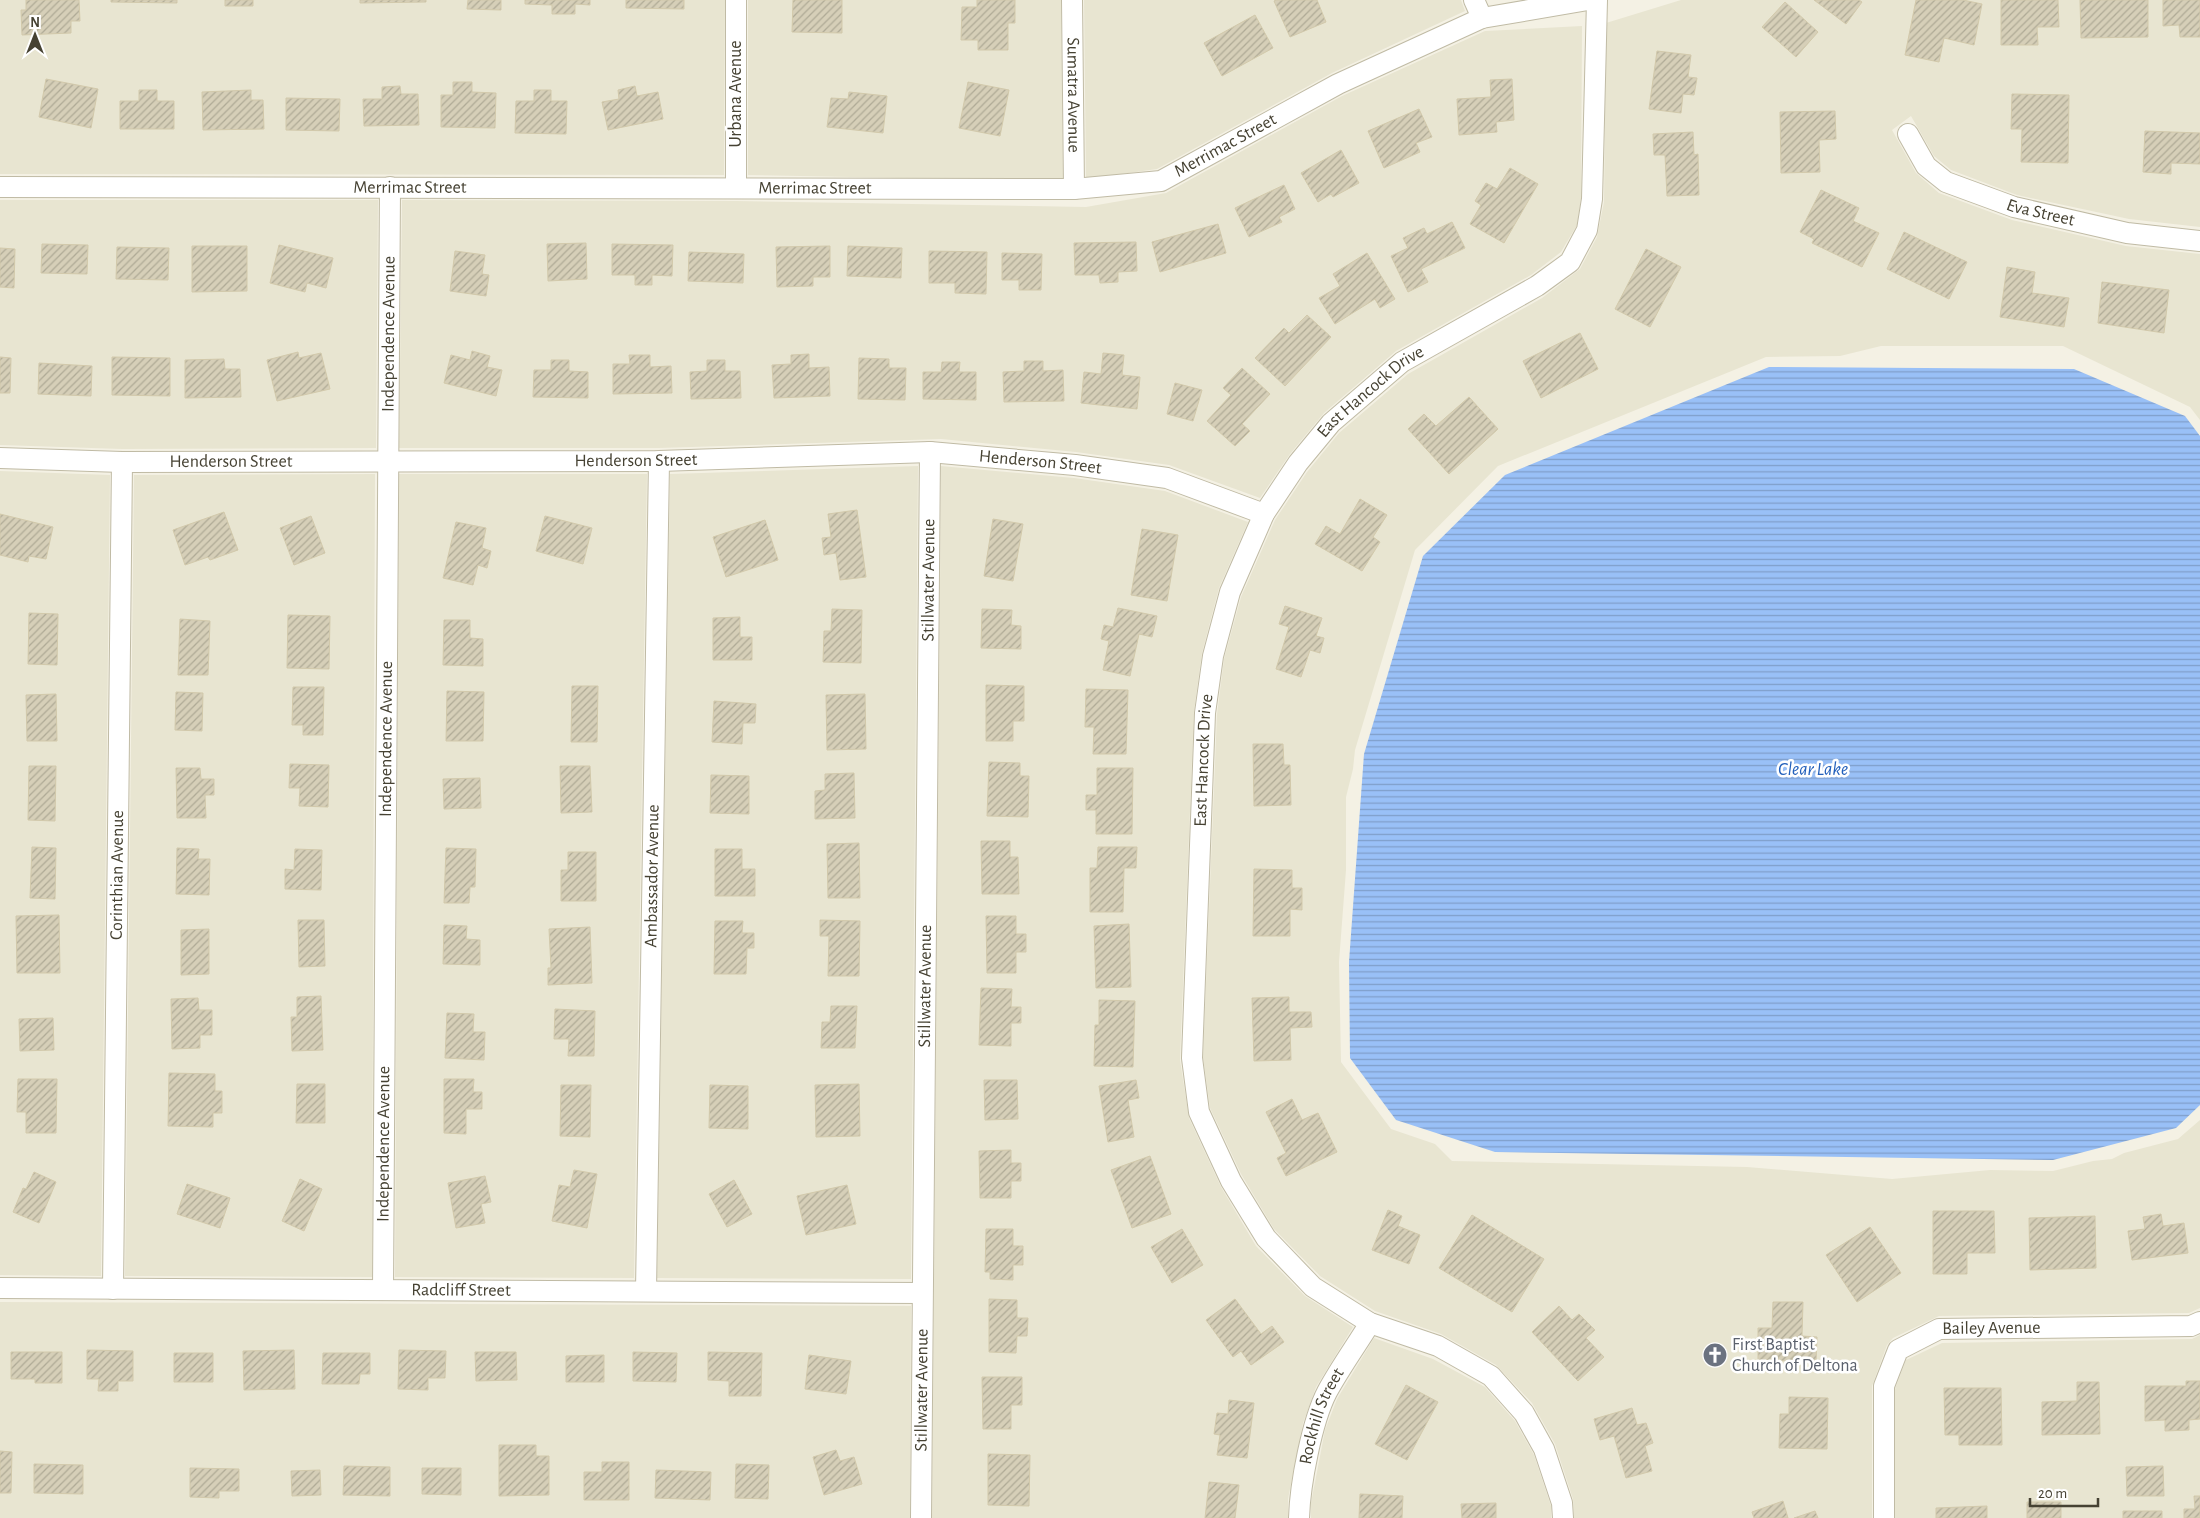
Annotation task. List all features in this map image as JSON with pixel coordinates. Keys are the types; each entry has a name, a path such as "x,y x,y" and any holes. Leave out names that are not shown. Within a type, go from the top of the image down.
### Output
{"street":[{"name":"Urbana Avenue","path":"736,0 736,188"},
{"name":"Sumatra Avenue","path":"1072,0 1074,189"},
{"name":"Merrimac Street","path":"0,187 1074,189 1161,181 1478,9 1588,0"},
{"name":"East Hancock Drive","path":"1563,1518 1562,1503 1544,1449 1524,1413 1491,1376 1438,1346 1370,1323 1313,1286 1266,1238 1231,1181 1199,1112 1192,1058 1205,713 1212,656 1230,592 1264,514 1298,463 1331,423 1402,362 1537,286 1570,262 1587,230 1592,199 1597,0"},
{"name":"Eva Street","path":"1908,134 1926,166 1946,182 2014,207 2127,232 2200,241"},
{"name":"Independence Avenue","path":"383,1290 390,187"},
{"name":"Henderson Street","path":"0,458 122,462 659,461 930,452 1075,465 1167,478 1264,514"},
{"name":"Stillwater Avenue","path":"921,1518 930,452"},
{"name":"Ambassador Avenue","path":"646,1291 659,461"},
{"name":"Corinthian Avenue","path":"113,1289 122,462"},
{"name":"Radcliff Street","path":"0,1288 922,1292"},
{"name":"Bailey Avenue","path":"1884,1518 1884,1386 1898,1350 1940,1329 2191,1326 2200,1322"},
{"name":"Rockhill Street","path":"1299,1518 1299,1502 1314,1426 1327,1392 1370,1323"}],"shaded area":[{"path":"0,0 725,0 724,175 0,174"},
{"path":"748,0 1061,0 1063,181 748,175"},
{"path":"1084,0 1461,0 1465,11 1332,73 1157,169 1086,179"},
{"path":"1681,0 2200,0 2200,227 2129,219 2017,195 1951,170 1934,156 1911,116 1892,130 1916,173 1939,193 2012,220 2126,246 2200,254 2200,420 2190,407 2063,346 1881,346 1840,356 1766,357 1498,466 1415,550 1355,750 1353,769 1346,797 1346,870 1339,962 1341,1062 1391,1129 1435,1144 1452,1161 1747,1167 1892,1179 1990,1170 2053,1171 2093,1161 2112,1159 2124,1153 2178,1139 2200,1120 2200,1308 2189,1313 1939,1316 1893,1338 1887,1345 1872,1386 1872,1518 1574,1518 1573,1499 1555,1444 1532,1403 1496,1365 1441,1334 1375,1311 1320,1276 1274,1229 1241,1174 1210,1108 1203,1057 1217,714 1224,659 1241,597 1275,520 1307,472 1339,433 1408,374 1542,298 1580,269 1597,237 1604,202 1606,23"},
{"path":"1582,26 1581,198 1577,225 1561,252 1531,275 1396,351 1324,413 1290,454 1260,498 1169,465 1076,452 941,439 659,448 399,448 402,200 736,201 1086,207 1166,193 1342,96 1485,31"},
{"path":"0,200 378,200 376,448 122,449 0,445"},
{"path":"918,466 911,1279 657,1278 670,474"},
{"path":"941,466 1074,478 1165,491 1248,522 1219,588 1202,653 1194,711 1180,1060 1189,1118 1221,1187 1256,1246 1305,1296 1353,1327 1316,1387 1303,1423 1288,1499 1288,1518 932,1518"},
{"path":"0,471 110,475 101,1276 0,1275"},
{"path":"375,474 372,1277 125,1276 134,475"},
{"path":"399,474 647,474 634,1278 395,1277"},
{"path":"0,1302 911,1306 910,1518 0,1518"},
{"path":"2200,1335 2200,1518 1895,1518 1895,1389 1906,1360 1942,1343 2192,1339"},
{"path":"1374,1338 1433,1359 1485,1387 1515,1421 1534,1455 1551,1506 1551,1518 1311,1518 1311,1503 1325,1430 1337,1399"}],"water":[{"name":"Clear Lake","path":"1769,367 2074,369 2185,416 2200,436 2200,1105 2176,1128 2053,1160 1495,1152 1396,1120 1350,1058 1349,962 1364,754 1423,556 1505,475"}],"building":[{"path":"26,0 79,0 80,21 71,21 71,33 22,35 21,10 26,10"},
{"path":"111,0 177,0 177,3 111,2"},
{"path":"225,0 253,0 253,6 225,6"},
{"path":"360,0 426,0 426,2 360,3"},
{"path":"468,0 501,0 501,10 467,9"},
{"path":"525,0 590,0 590,5 575,4 575,14 552,14 552,5 525,4"},
{"path":"626,0 684,0 684,9 626,8"},
{"path":"793,0 842,0 842,33 792,32"},
{"path":"977,0 1015,0 1015,23 1008,23 1008,50 978,50 978,40 961,40 962,7 977,7"},
{"path":"1317,0 1326,22 1290,37 1274,1"},
{"path":"1814,0 1859,0 1862,2 1846,24"},
{"path":"1916,0 1963,0 1982,4 1974,45 1944,38 1939,62 1905,55"},
{"path":"2001,0 2058,0 2059,27 2037,27 2038,45 2001,45"},
{"path":"2080,0 2148,0 2148,37 2081,38"},
{"path":"2163,0 2200,0 2200,37 2180,37 2179,25 2163,26"},
{"path":"1785,2 1818,32 1796,57 1762,27"},
{"path":"1255,15 1273,48 1222,76 1204,43"},
{"path":"1657,51 1691,55 1688,77 1697,78 1694,95 1683,94 1681,113 1649,109"},
{"path":"46,79 98,89 91,128 39,117"},
{"path":"1512,79 1514,120 1496,122 1497,132 1459,135 1457,99 1491,97 1490,80"},
{"path":"453,82 472,82 472,92 496,93 495,128 441,127 441,95 453,95"},
{"path":"968,82 1009,90 1000,136 959,128"},
{"path":"400,86 401,94 418,94 419,125 364,126 363,99 382,99 382,87"},
{"path":"635,86 637,96 658,92 663,119 608,130 602,102 619,99 618,90"},
{"path":"139,90 157,90 157,101 174,101 174,129 120,129 120,101 139,101"},
{"path":"251,90 251,100 263,100 264,129 203,130 202,92"},
{"path":"534,90 551,90 551,101 567,101 566,134 515,133 516,101 534,101"},
{"path":"849,92 887,96 883,133 827,127 831,98 848,99"},
{"path":"2012,94 2069,95 2068,163 2021,162 2022,129 2011,129"},
{"path":"286,98 340,99 339,131 286,130"},
{"path":"1419,109 1432,137 1416,143 1420,152 1384,168 1368,131"},
{"path":"1835,111 1836,139 1819,140 1820,172 1781,173 1780,112"},
{"path":"2145,131 2200,133 2200,164 2171,163 2171,174 2143,172"},
{"path":"1693,132 1694,155 1698,154 1699,195 1667,196 1665,155 1654,155 1653,134"},
{"path":"1341,150 1359,183 1333,197 1331,194 1318,202 1301,173"},
{"path":"1510,168 1538,184 1504,243 1470,224 1481,205 1475,201 1486,183 1497,189"},
{"path":"1284,185 1295,209 1279,217 1282,222 1249,237 1235,208"},
{"path":"1821,190 1859,208 1853,221 1879,233 1862,267 1812,243 1814,239 1800,232"},
{"path":"1452,222 1465,248 1421,269 1428,282 1408,292 1391,256 1408,248 1403,238 1424,228 1427,234"},
{"path":"1218,224 1226,253 1160,272 1152,242"},
{"path":"1904,232 1967,262 1949,299 1887,269"},
{"path":"1136,242 1137,271 1118,272 1118,282 1100,283 1099,275 1075,275 1074,243"},
{"path":"586,243 587,279 548,281 547,244"},
{"path":"42,244 88,245 87,274 41,273"},
{"path":"612,244 673,245 672,276 652,275 652,285 635,285 635,275 612,275"},
{"path":"279,245 333,258 326,288 307,283 305,292 270,283"},
{"path":"192,246 247,246 247,291 192,292"},
{"path":"830,246 830,277 813,277 813,286 777,287 776,247"},
{"path":"848,246 902,248 901,278 847,276"},
{"path":"117,247 169,248 168,280 116,279"},
{"path":"0,248 15,249 14,288 0,287"},
{"path":"1646,249 1681,267 1650,327 1615,309"},
{"path":"455,251 485,255 482,274 489,275 486,296 450,291"},
{"path":"929,251 987,252 986,294 955,293 955,283 929,283"},
{"path":"689,252 744,254 743,283 688,281"},
{"path":"1002,253 1042,254 1041,290 1019,290 1019,280 1002,280"},
{"path":"1367,253 1395,299 1380,308 1375,299 1335,324 1319,298 1340,286 1333,274"},
{"path":"2007,267 2035,272 2032,293 2069,298 2064,327 2000,317"},
{"path":"2102,282 2169,290 2164,333 2098,323"},
{"path":"1307,315 1331,337 1285,386 1255,358 1284,328 1289,333"},
{"path":"1580,333 1598,369 1541,398 1523,361"},
{"path":"472,351 490,356 487,367 502,370 496,396 444,383 451,355 470,360"},
{"path":"298,352 299,358 321,353 330,389 277,401 267,360"},
{"path":"1103,353 1124,355 1122,375 1140,377 1137,409 1081,403 1084,372 1101,374"},
{"path":"809,354 809,368 829,367 830,396 774,398 772,365 791,364 791,355"},
{"path":"629,355 650,355 650,367 671,366 672,393 613,394 613,364 630,364"},
{"path":"0,357 11,358 10,393 0,393"},
{"path":"112,357 170,358 170,396 112,395"},
{"path":"859,358 889,359 889,368 906,368 905,400 858,399"},
{"path":"224,359 225,369 240,369 241,397 185,398 185,360"},
{"path":"551,360 569,360 569,371 588,372 588,398 533,397 534,370 551,370"},
{"path":"707,360 725,360 725,371 740,371 741,398 691,399 690,372 707,371"},
{"path":"1024,361 1043,361 1043,371 1063,370 1064,401 1004,402 1003,372 1024,371"},
{"path":"942,362 960,362 959,372 976,372 976,400 923,399 923,372 941,372"},
{"path":"39,363 92,366 91,396 38,394"},
{"path":"1242,368 1270,394 1242,424 1250,431 1235,446 1207,421 1231,395 1223,388"},
{"path":"1175,383 1202,390 1193,421 1167,414"},
{"path":"1469,397 1498,429 1449,474 1408,429 1424,414 1436,426"},
{"path":"1360,499 1387,515 1373,537 1380,542 1362,571 1315,544 1326,526 1340,534"},
{"path":"857,510 866,577 840,580 836,553 824,555 822,538 831,537 828,514"},
{"path":"224,512 238,550 210,560 208,557 185,565 173,530"},
{"path":"0,514 53,527 46,559 29,556 28,562 0,555"},
{"path":"311,516 325,553 294,565 280,528"},
{"path":"545,516 592,528 583,564 536,551"},
{"path":"993,519 1023,524 1013,581 984,576"},
{"path":"765,520 778,560 726,577 713,537"},
{"path":"456,522 486,528 482,548 491,551 487,568 478,565 473,585 443,578"},
{"path":"1142,529 1178,535 1167,601 1131,595"},
{"path":"1285,606 1322,618 1316,636 1324,638 1320,653 1310,650 1301,677 1276,669 1289,627 1279,624"},
{"path":"1118,608 1157,616 1152,637 1139,634 1130,676 1103,670 1109,641 1101,639 1104,625 1113,627"},
{"path":"832,609 862,610 861,663 823,662 824,631 831,631"},
{"path":"982,609 1012,610 1011,625 1021,626 1021,649 981,648"},
{"path":"29,613 58,614 57,665 28,664"},
{"path":"288,615 330,616 329,669 287,668"},
{"path":"740,617 740,637 752,637 752,660 713,660 713,618"},
{"path":"180,619 210,621 208,675 178,675"},
{"path":"444,620 470,620 470,638 483,639 483,666 443,665"},
{"path":"986,685 1024,686 1024,721 1013,721 1013,741 986,741"},
{"path":"572,686 598,686 597,742 571,742"},
{"path":"293,687 324,687 323,735 303,735 303,725 292,725"},
{"path":"1086,689 1128,690 1126,754 1093,754 1094,727 1085,727"},
{"path":"447,691 484,692 483,741 446,741"},
{"path":"176,692 203,693 202,731 175,730"},
{"path":"56,694 57,741 27,741 26,695"},
{"path":"865,694 866,749 827,750 826,695"},
{"path":"714,701 756,704 755,723 743,723 742,744 712,742"},
{"path":"1253,744 1283,744 1284,765 1290,765 1291,805 1254,806"},
{"path":"989,762 1020,763 1020,776 1029,776 1028,817 987,816"},
{"path":"290,764 329,765 328,807 299,806 300,788 289,788"},
{"path":"29,766 56,766 55,821 28,820"},
{"path":"560,766 590,766 592,812 561,813"},
{"path":"176,768 200,768 201,779 214,779 214,795 205,795 206,818 177,818"},
{"path":"1097,768 1133,768 1132,834 1096,834 1096,810 1086,810 1086,795 1097,795"},
{"path":"854,773 855,818 815,819 815,791 825,790 825,774"},
{"path":"711,775 749,776 749,814 710,813"},
{"path":"480,778 481,808 444,809 443,779"},
{"path":"981,841 1010,841 1010,857 1018,857 1019,894 982,894"},
{"path":"859,843 860,898 828,898 827,844"},
{"path":"32,847 56,848 55,899 30,898"},
{"path":"1098,847 1137,847 1136,868 1124,868 1123,912 1090,912 1090,868 1097,868"},
{"path":"177,848 199,849 198,859 210,859 209,895 176,894"},
{"path":"446,848 476,849 475,887 470,887 469,903 444,903"},
{"path":"295,849 322,850 321,890 285,889 285,869 294,870"},
{"path":"715,849 742,849 742,869 755,869 755,896 715,896"},
{"path":"568,852 596,852 596,901 561,901 561,870 568,870"},
{"path":"1254,869 1292,870 1292,888 1302,888 1302,910 1290,909 1290,936 1253,936"},
{"path":"59,915 60,973 17,973 16,916"},
{"path":"986,916 1016,916 1016,934 1026,934 1026,952 1016,952 1016,973 987,973"},
{"path":"298,920 324,920 325,966 299,967"},
{"path":"820,920 860,921 859,976 828,976 829,936 820,936"},
{"path":"715,921 743,921 742,933 754,933 754,948 747,948 746,974 714,974"},
{"path":"1129,924 1131,987 1096,988 1094,926"},
{"path":"444,925 467,926 466,939 480,940 480,965 443,964"},
{"path":"590,927 592,983 548,985 548,968 551,968 549,929"},
{"path":"209,929 209,974 181,975 181,930"},
{"path":"981,988 1012,989 1011,1007 1021,1007 1021,1023 1011,1023 1011,1046 979,1045"},
{"path":"321,996 323,1050 292,1051 291,1017 297,1017 297,997"},
{"path":"1289,997 1289,1012 1311,1012 1312,1027 1290,1028 1291,1060 1254,1061 1252,998"},
{"path":"198,998 199,1010 212,1010 212,1035 200,1035 200,1048 172,1049 171,999"},
{"path":"1099,1000 1135,1001 1133,1067 1094,1066 1095,1025 1099,1025"},
{"path":"831,1006 857,1006 855,1048 821,1048 822,1022 830,1022"},
{"path":"555,1009 595,1011 594,1056 568,1056 569,1039 554,1039"},
{"path":"447,1013 474,1014 473,1032 485,1032 484,1060 445,1058"},
{"path":"53,1018 54,1050 20,1051 19,1019"},
{"path":"169,1073 215,1074 215,1091 222,1091 222,1113 213,1113 213,1127 168,1126"},
{"path":"18,1079 57,1079 56,1133 26,1133 26,1112 17,1112"},
{"path":"444,1079 474,1079 473,1092 482,1092 482,1109 466,1109 466,1134 444,1133"},
{"path":"984,1080 1017,1080 1018,1119 985,1120"},
{"path":"1136,1080 1139,1098 1128,1100 1134,1137 1108,1142 1099,1086"},
{"path":"297,1084 325,1084 325,1123 296,1123"},
{"path":"859,1084 860,1136 816,1137 815,1085"},
{"path":"561,1085 591,1085 590,1137 560,1136"},
{"path":"710,1085 748,1086 748,1129 709,1128"},
{"path":"1292,1099 1302,1120 1318,1113 1337,1152 1286,1176 1277,1158 1286,1153 1266,1112"},
{"path":"1011,1150 1011,1163 1021,1163 1021,1181 1011,1181 1011,1198 980,1198 979,1151"},
{"path":"1150,1156 1171,1214 1132,1228 1111,1170"},
{"path":"574,1170 597,1174 587,1228 552,1221 559,1185 570,1187"},
{"path":"34,1172 56,1182 39,1223 13,1212 23,1188 26,1189"},
{"path":"485,1176 491,1202 481,1204 485,1223 456,1228 448,1183"},
{"path":"300,1179 322,1189 304,1231 282,1221"},
{"path":"734,1180 752,1214 727,1227 709,1194"},
{"path":"187,1184 230,1198 220,1228 177,1214"},
{"path":"847,1185 856,1224 806,1235 797,1196"},
{"path":"1388,1210 1402,1216 1398,1226 1420,1235 1409,1264 1372,1250"},
{"path":"1933,1211 1994,1211 1995,1253 1967,1253 1967,1274 1933,1274"},
{"path":"2161,1214 2163,1226 2184,1223 2188,1253 2132,1260 2128,1231 2145,1229 2143,1217"},
{"path":"1472,1215 1544,1259 1512,1312 1439,1268"},
{"path":"2095,1216 2096,1268 2030,1270 2029,1218"},
{"path":"1870,1227 1901,1273 1857,1302 1826,1255"},
{"path":"986,1229 1013,1229 1013,1246 1023,1246 1023,1265 1013,1265 1013,1280 990,1279 990,1272 985,1272"},
{"path":"1182,1229 1203,1265 1172,1283 1151,1247"},
{"path":"989,1299 1017,1300 1017,1318 1028,1318 1027,1336 1017,1336 1016,1353 989,1352"},
{"path":"1235,1299 1261,1334 1272,1326 1284,1342 1251,1365 1241,1351 1233,1357 1206,1320"},
{"path":"1773,1302 1803,1302 1802,1336 1817,1337 1816,1362 1758,1360 1758,1328 1772,1328"},
{"path":"1559,1306 1572,1320 1579,1314 1595,1330 1586,1338 1604,1357 1578,1381 1532,1332"},
{"path":"87,1350 133,1351 133,1381 118,1381 118,1391 98,1391 99,1379 87,1379"},
{"path":"294,1350 295,1389 244,1390 243,1351"},
{"path":"399,1350 446,1351 445,1378 428,1378 428,1390 398,1389"},
{"path":"11,1352 62,1352 62,1383 35,1383 35,1379 11,1379"},
{"path":"475,1352 516,1352 517,1380 476,1381"},
{"path":"633,1352 677,1353 676,1382 633,1381"},
{"path":"708,1352 762,1353 761,1396 729,1396 729,1381 708,1380"},
{"path":"174,1353 213,1353 213,1382 174,1382"},
{"path":"323,1353 370,1353 370,1374 360,1374 359,1384 322,1384"},
{"path":"604,1355 604,1382 566,1382 566,1356"},
{"path":"809,1355 851,1361 846,1394 805,1389"},
{"path":"982,1377 1022,1377 1022,1405 1011,1405 1011,1429 983,1429"},
{"path":"2186,1381 2200,1381 2200,1419 2189,1420 2189,1430 2165,1431 2165,1420 2145,1421 2145,1386 2186,1386"},
{"path":"2077,1382 2099,1382 2100,1434 2042,1435 2042,1402 2077,1401"},
{"path":"1406,1385 1438,1402 1407,1460 1375,1444"},
{"path":"1944,1388 2001,1388 2002,1445 1959,1445 1959,1435 1945,1435"},
{"path":"1789,1397 1828,1398 1827,1449 1779,1448 1780,1414 1789,1414"},
{"path":"1229,1400 1254,1403 1247,1458 1217,1455 1220,1435 1214,1434 1217,1413 1228,1414"},
{"path":"1632,1408 1637,1425 1646,1423 1653,1443 1645,1446 1652,1471 1626,1478 1614,1436 1600,1440 1594,1419"},
{"path":"499,1445 536,1445 536,1456 549,1456 549,1495 499,1496"},
{"path":"836,1450 840,1461 854,1457 862,1484 824,1495 813,1457"},
{"path":"0,1451 12,1452 11,1493 0,1493"},
{"path":"988,1454 1030,1455 1029,1506 988,1505"},
{"path":"602,1462 629,1462 629,1500 584,1500 584,1472 602,1472"},
{"path":"34,1464 83,1465 83,1494 34,1493"},
{"path":"736,1464 769,1465 768,1499 735,1498"},
{"path":"344,1466 390,1467 390,1496 343,1495"},
{"path":"2163,1466 2164,1496 2127,1496 2126,1467"},
{"path":"190,1468 239,1469 239,1491 219,1491 219,1498 190,1497"},
{"path":"422,1468 461,1468 461,1495 422,1494"},
{"path":"320,1470 321,1495 292,1496 291,1471"},
{"path":"656,1470 711,1472 710,1500 655,1498"},
{"path":"1209,1482 1239,1485 1235,1518 1205,1518"},
{"path":"1360,1494 1403,1496 1402,1518 1359,1518"},
{"path":"2194,1496 2200,1496 2200,1518 2184,1518 2184,1509 2195,1509"},
{"path":"1783,1501 1788,1518 1754,1518 1752,1512"},
{"path":"2027,1502 2061,1502 2061,1518 2027,1518"},
{"path":"1496,1503 1496,1518 1462,1518 1461,1504"},
{"path":"1987,1506 1987,1518 1936,1518 1936,1508"},
{"path":"1815,1511 1818,1518 1794,1518"},
{"path":"2123,1511 2162,1511 2162,1518 2123,1518"}],"place":[{"name":"First Baptist Church of Deltona","path":"1715,1355"}]}
